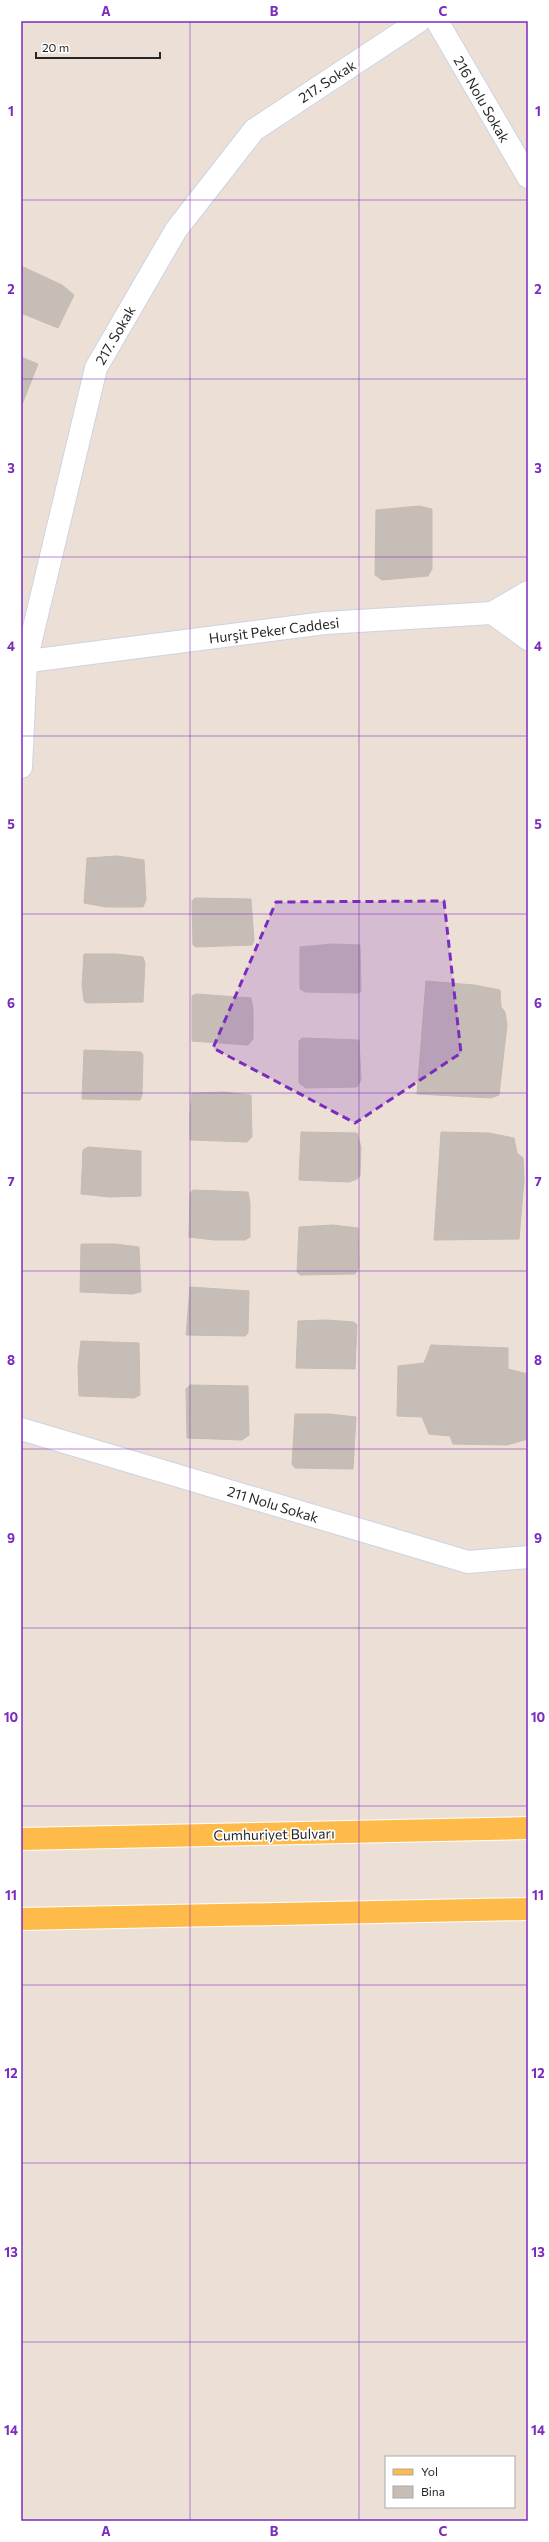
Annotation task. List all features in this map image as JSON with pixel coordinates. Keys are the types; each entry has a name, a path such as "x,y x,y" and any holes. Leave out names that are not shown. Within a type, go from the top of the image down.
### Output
{"main road":[{"name":"Cumhuriyet Bulvarı","path":"21,1840 528,1828"},
{"path":"21,1919 528,1909"}],"street":[{"name":"217. Sokak","path":"21,767 23,661 96,368 176,230 254,130 419,21"},
{"name":"216 Nolu Sokak","path":"437,21 528,178"},
{"path":"528,592 492,613 528,639"},
{"name":"Hurşit Peker Caddesi","path":"23,661 325,623 492,613 528,615"},
{"name":"211 Nolu Sokak","path":"21,1429 468,1562 528,1557"}],"highlighted area":[{"path":"444,901 461,1053 355,1123 213,1048 276,902"}],"building":[{"path":"21,266 62,285 74,295 58,328 21,313"},
{"path":"21,357 38,364 21,407"},
{"path":"419,506 432,509 432,569 428,576 382,580 375,575 376,510"},
{"path":"117,856 144,860 146,900 143,907 106,907 84,903 87,858"},
{"path":"195,898 251,899 254,941 252,945 196,947 193,945 192,901"},
{"path":"332,944 360,945 361,991 358,993 305,992 300,989 300,947"},
{"path":"84,954 116,954 143,957 145,963 143,1002 87,1003 84,1001 82,985"},
{"path":"426,981 474,985 500,990 501,1007 505,1012 507,1025 499,1095 491,1098 417,1094"},
{"path":"196,994 251,998 253,1009 253,1039 248,1045 192,1041 192,996"},
{"path":"302,1038 359,1040 361,1080 357,1087 306,1088 299,1083 299,1041"},
{"path":"84,1050 141,1052 143,1055 142,1095 140,1100 82,1099"},
{"path":"224,1092 251,1095 252,1137 247,1142 190,1140 192,1093"},
{"path":"301,1132 357,1133 361,1147 360,1176 349,1182 299,1180"},
{"path":"441,1132 489,1133 514,1138 517,1153 523,1158 524,1180 519,1239 434,1240"},
{"path":"88,1147 141,1151 141,1196 110,1197 81,1194 83,1150"},
{"path":"193,1190 248,1192 250,1203 250,1237 245,1240 214,1240 189,1237 190,1193"},
{"path":"332,1225 358,1228 359,1267 355,1274 300,1275 297,1272 299,1227"},
{"path":"81,1244 115,1244 139,1247 141,1292 132,1294 80,1292"},
{"path":"190,1287 249,1291 248,1333 245,1336 186,1335"},
{"path":"326,1320 354,1322 357,1325 355,1369 296,1368 298,1321"},
{"path":"81,1341 139,1343 140,1395 134,1398 79,1396 78,1366"},
{"path":"431,1345 508,1348 508,1369 528,1374 528,1439 507,1445 453,1444 450,1436 429,1434 422,1417 397,1416 398,1366 424,1363"},
{"path":"190,1385 248,1386 249,1435 242,1440 187,1438 186,1389"},
{"path":"295,1414 329,1414 356,1417 353,1469 295,1468 292,1464"}]}
